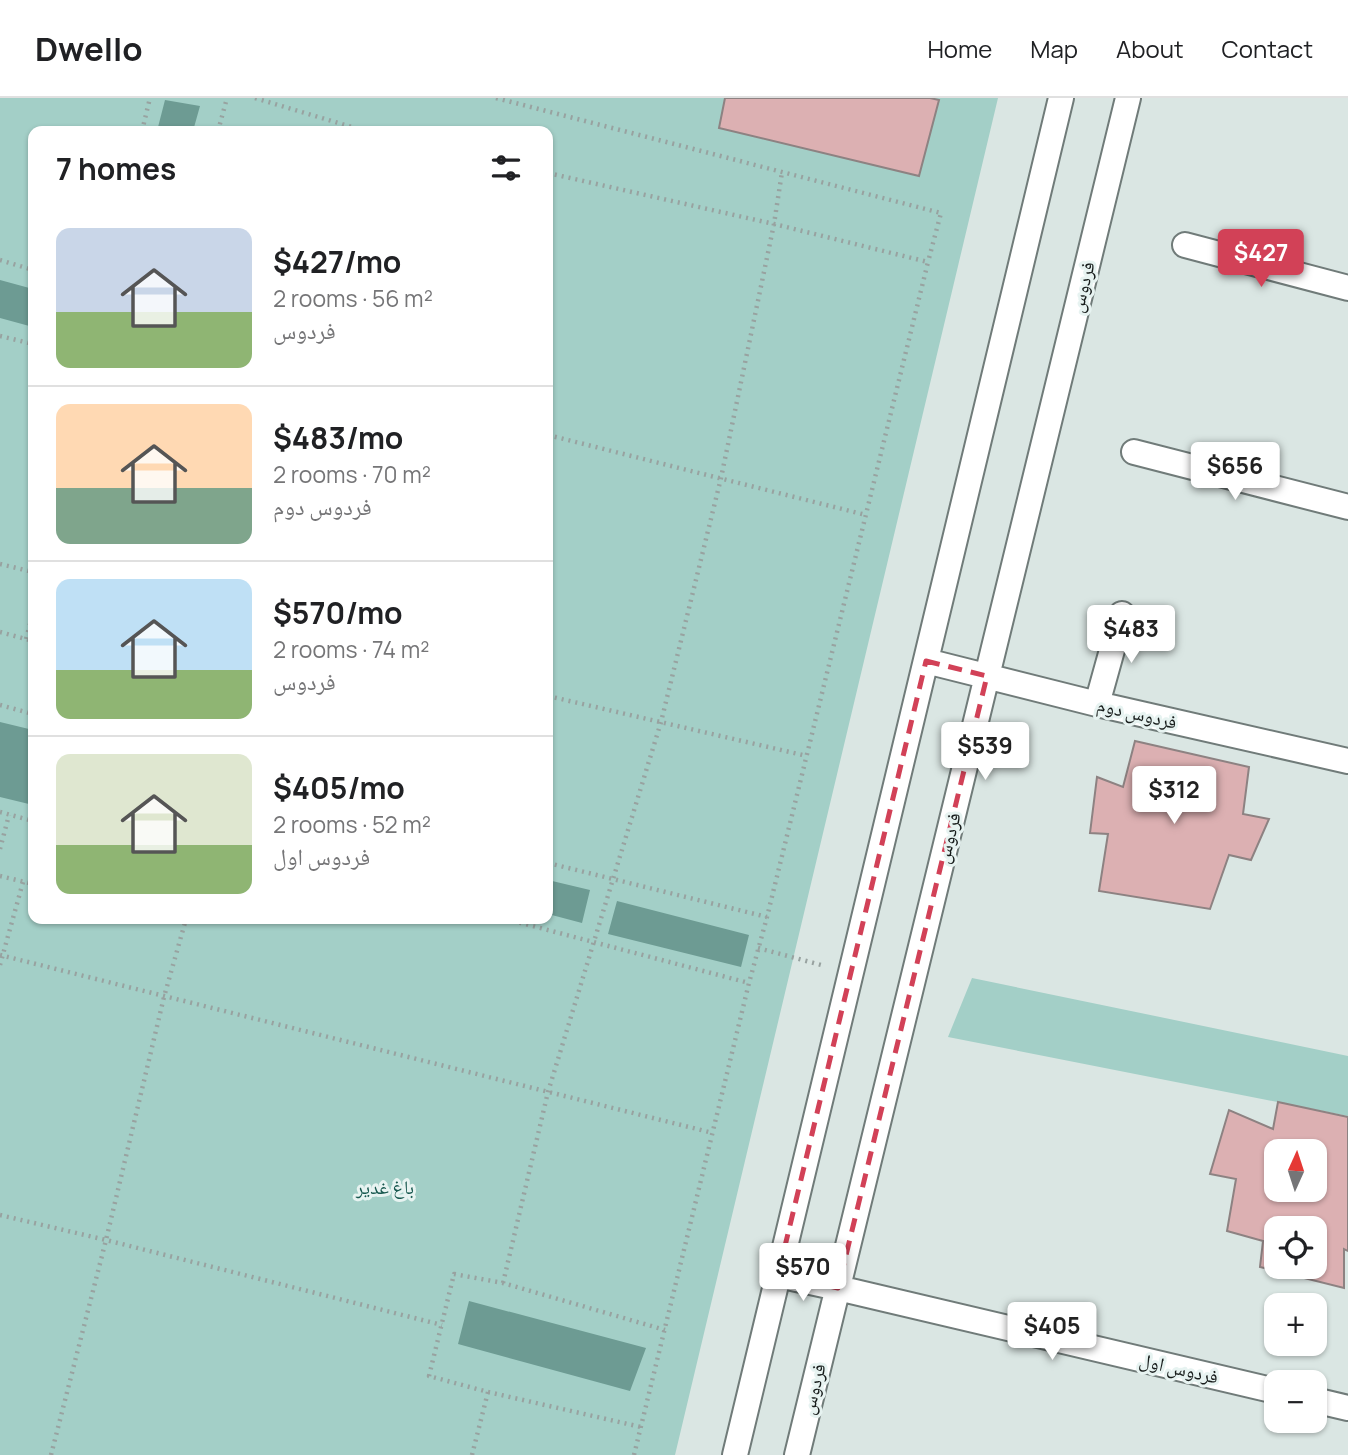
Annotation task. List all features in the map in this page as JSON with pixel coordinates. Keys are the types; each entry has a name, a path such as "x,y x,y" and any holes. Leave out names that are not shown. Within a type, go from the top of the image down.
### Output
{"street":[{"path":"735,1455 1062,98"},
{"name":"فردوس","path":"797,1455 1128,98"},
{"path":"1185,246 1348,288"},
{"path":"1134,452 1348,507"},
{"path":"1097,704 1122,614"},
{"name":"فردوس دوم","path":"926,661 1097,704 1348,761"},
{"name":"فردوس اول","path":"778,1275 1264,1388"},
{"path":"1327,1403 1348,1408"}],"path":[{"path":"143,126 150,98"},
{"path":"219,126 227,98"},
{"path":"255,98 348,126"},
{"path":"496,98 941,213 634,1455"},
{"path":"503,1283 548,1092 661,722 721,478 774,224 782,172"},
{"path":"553,174 928,262"},
{"path":"0,260 28,268"},
{"path":"0,336 28,344"},
{"path":"553,436 866,515"},
{"path":"0,564 28,571"},
{"path":"0,632 26,639 28,632"},
{"path":"553,697 807,756"},
{"path":"0,705 28,713"},
{"path":"0,812 28,820"},
{"path":"0,849 9,815"},
{"path":"553,864 767,917"},
{"path":"0,876 28,883"},
{"path":"0,965 23,882"},
{"path":"51,1455 164,997 185,924"},
{"path":"525,924 749,983"},
{"path":"758,948 851,973"},
{"path":"1,955 713,1133"},
{"path":"0,1214 442,1325"},
{"path":"641,1427 429,1376 454,1274 503,1283 665,1330"},
{"path":"472,1455 488,1392"}],"highlighted area":[{"path":"926,661 987,676 838,1288 778,1275"}],"green space":[{"name":"باغ غدیر","path":"0,98 998,98 675,1455 0,1455"},
{"path":"972,978 1348,1056 1348,1116 948,1037"}],"shaded area":[{"path":"165,100 200,106 194,126 158,126"},
{"path":"0,280 28,288 28,326 0,318"},
{"path":"0,722 28,729 28,804 0,797"},
{"path":"553,881 590,890 582,923 553,915"},
{"path":"617,901 749,935 741,967 608,934"},
{"path":"469,1301 646,1348 630,1391 458,1344"}],"building":[{"path":"725,98 939,100 919,176 719,128"},
{"path":"1135,741 1249,767 1243,814 1269,819 1251,860 1229,855 1210,909 1099,891 1108,834 1090,833 1097,777 1123,787"},
{"path":"1278,1102 1348,1117 1348,1251 1344,1249 1344,1288 1308,1279 1327,1279 1327,1216 1264,1216 1264,1268 1260,1267 1263,1241 1227,1231 1236,1179 1210,1174 1229,1110 1273,1129"}]}
